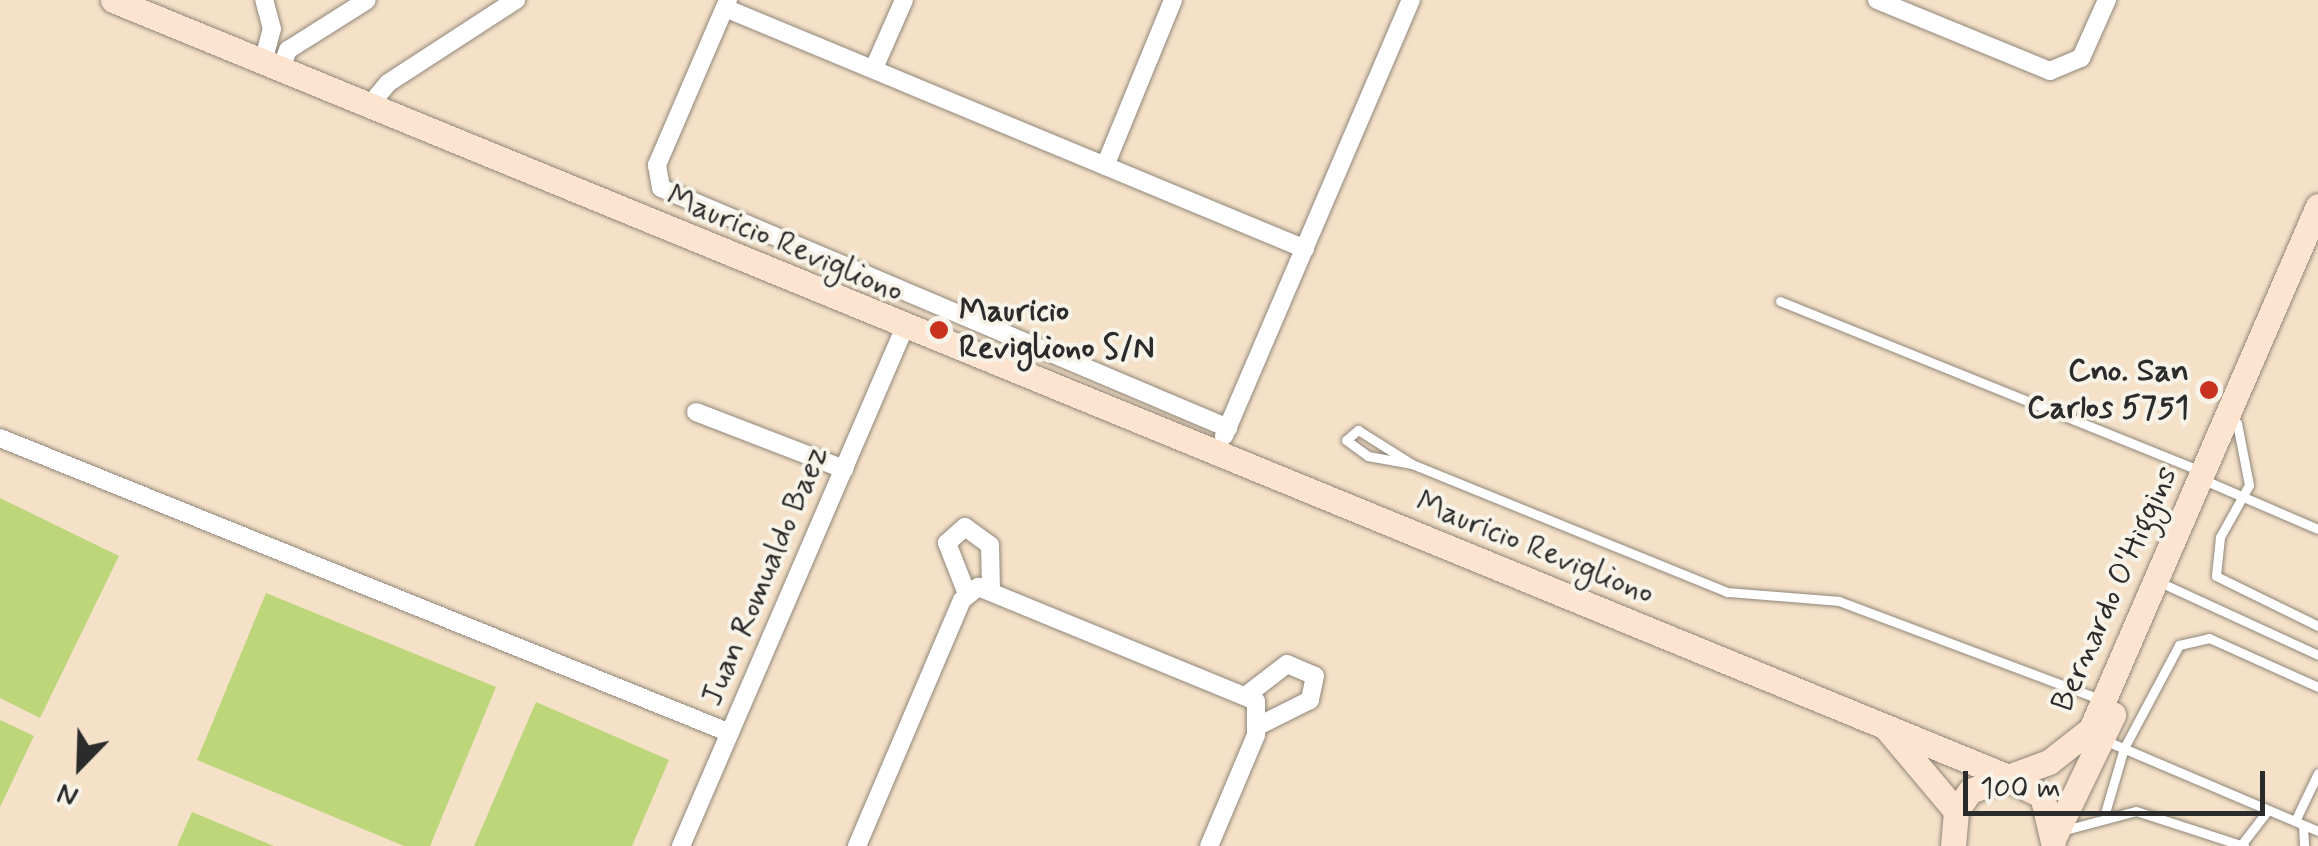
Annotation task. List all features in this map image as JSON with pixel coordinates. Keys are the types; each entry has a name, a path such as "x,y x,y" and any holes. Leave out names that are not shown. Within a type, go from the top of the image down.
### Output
{"main road":[{"name":"Mauricio Revigliono","path":"113,0 904,329 1880,722 2006,779"},
{"name":"Bernardo O'Higgins","path":"2053,841 2113,744 2166,585 2318,206"},
{"name":"Bernardo O'Higgins","path":"1954,833 2006,779 2073,747 2104,700 2207,478 2237,423 2318,236"},
{"name":"Mauricio Revigliono","path":"1880,722 1954,833"},
{"path":"2006,779 2048,805 2053,841"}],"street":[{"path":"264,0 271,22 272,66"},
{"path":"272,66 288,50 368,0"},
{"path":"368,107 388,83 516,0"},
{"path":"874,68 904,0"},
{"path":"1105,166 1173,0"},
{"path":"1216,455 1411,0"},
{"path":"1877,0 2050,70 2082,58 2107,0"},
{"path":"1228,428 662,188 657,165 726,4 1305,249"},
{"path":"271,22 307,37"},
{"name":"Juan Romualdo Baez","path":"681,846 904,329"},
{"path":"696,412 844,469"},
{"path":"0,438 730,734"},
{"path":"858,846 967,594 947,544 965,527 990,545 991,589"},
{"path":"967,594 991,589 1248,694"},
{"path":"1248,694 1287,664 1315,676 1310,700 1258,726"},
{"path":"1209,846 1258,726 1248,694"}],"lane":[{"path":"1780,301 2207,478 2318,529"},
{"path":"2237,423 2250,472 2216,550 2216,576 2318,626"},
{"path":"1412,464 1368,456 1346,440 1358,430 1412,464 1728,592 1839,601 2104,700"},
{"path":"2166,585 2318,655"},
{"path":"2105,814 2113,744 2161,668 2191,638 2318,688"},
{"path":"2113,744 2318,831"},
{"path":"2304,846 2299,823 2318,773"},
{"path":"2053,841 2105,814 2136,811 2242,845 2268,810"}],"green space":[{"path":"0,498 119,556 40,718 0,698"},
{"path":"266,593 496,687 430,846 404,846 197,760"},
{"path":"536,702 669,760 632,846 474,846"},
{"path":"0,720 34,736 0,807"},
{"path":"192,812 274,846 177,846"}],"place":[{"name":"Mauricio Revigliono S/N","path":"939,330"},
{"name":"Cno. San Carlos 5751","path":"2209,390"}]}
